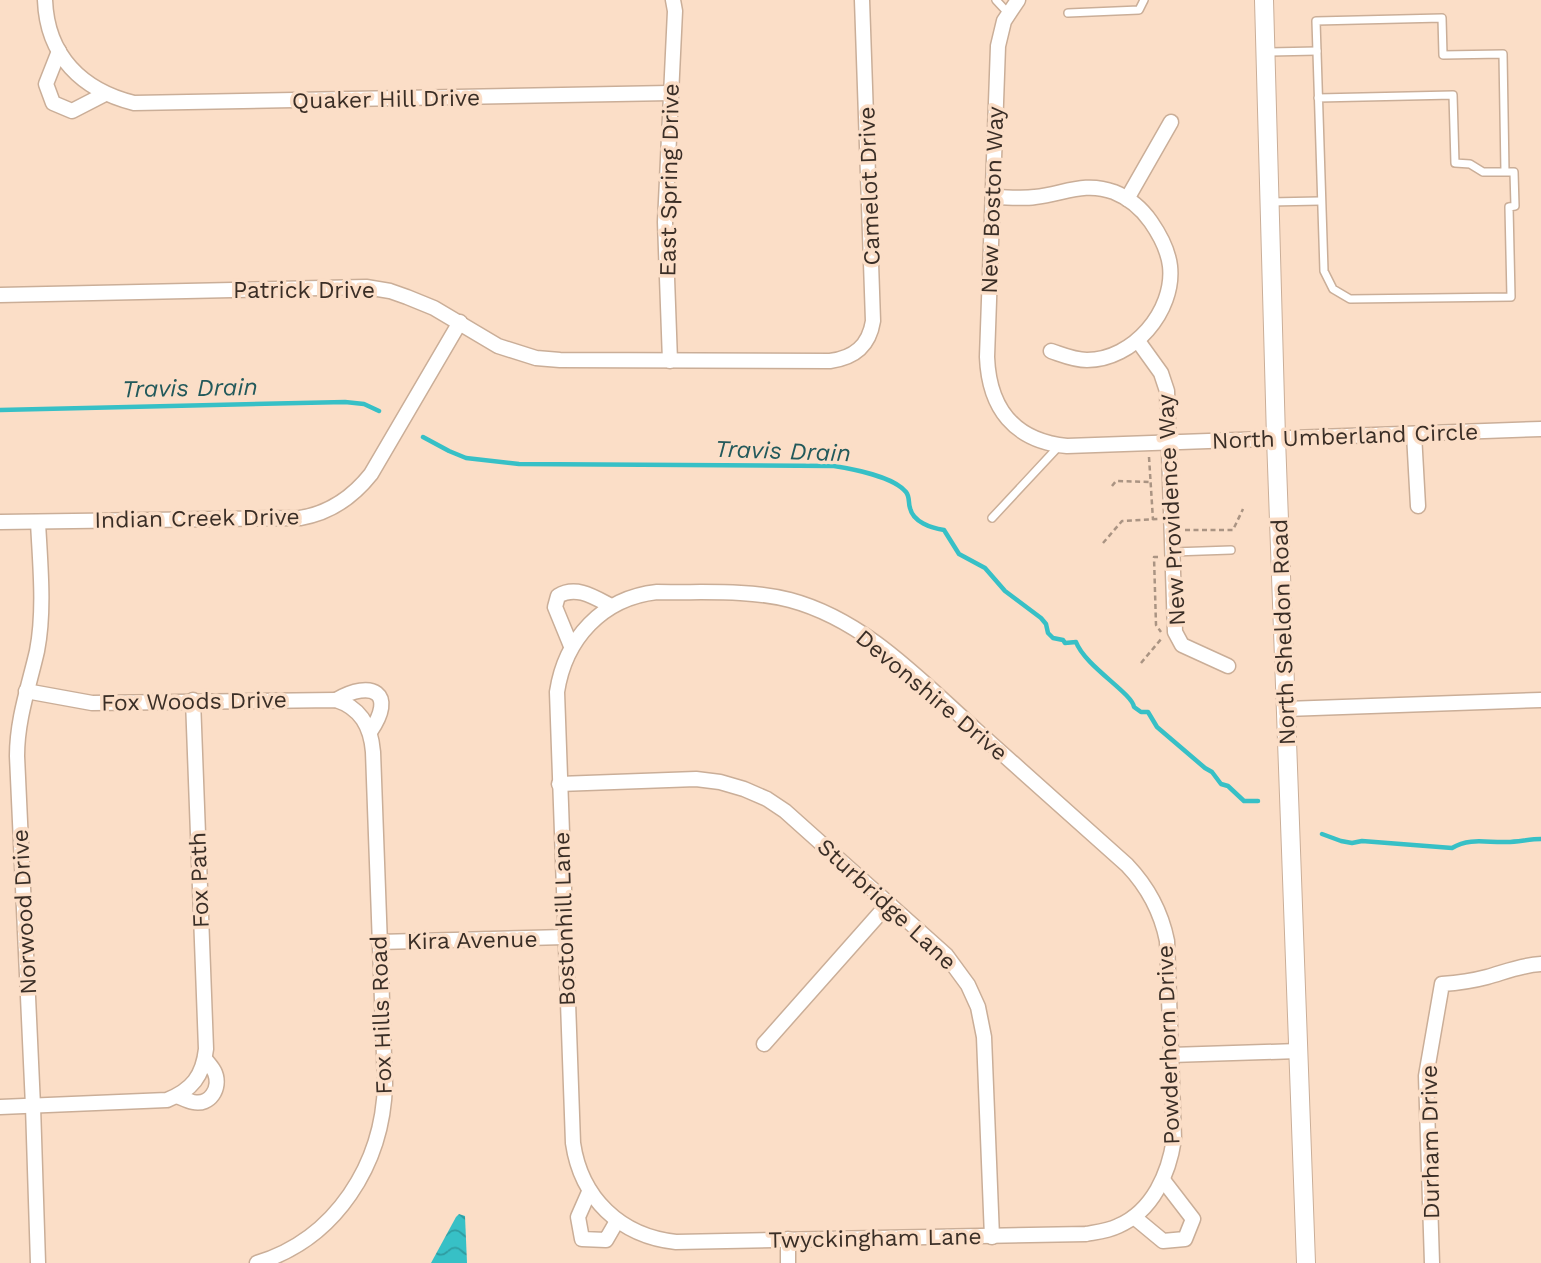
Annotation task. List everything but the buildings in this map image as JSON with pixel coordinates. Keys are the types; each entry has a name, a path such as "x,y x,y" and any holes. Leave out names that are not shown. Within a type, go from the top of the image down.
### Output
{"street":[{"name":"Quaker Hill Drive","path":"45,0 49,31 59,51 79,78 105,94 134,103 151,105 670,93"},
{"name":"East Spring Drive","path":"670,361 665,222 675,11 673,0"},
{"name":"Camelot Drive","path":"845,359 862,348 871,332 873,321 862,0"},
{"name":"New Boston Way","path":"997,403 988,379 987,357 998,46 1009,14 1018,0"},
{"name":"North Sheldon Road","path":"1264,0 1276,438 1306,1263"},
{"path":"59,51 46,84 53,103 72,111 105,94"},
{"path":"1127,199 1171,122"},
{"path":"993,197 1037,197 1064,190 1095,188 1115,192 1146,216 1159,233 1170,266 1169,289 1164,303 1138,341 1108,356 1090,360 1073,359 1051,351"},
{"name":"Patrick Drive","path":"0,295 366,287 407,297 460,323 498,346 536,358 670,361 845,359"},
{"name":"Indian Creek Drive","path":"0,522 300,517 332,509 359,489 371,474 460,323"},
{"name":"New Providence Way","path":"1138,341 1161,373 1167,391 1170,554 1175,632 1182,645 1228,666"},
{"name":"North Umberland Circle","path":"997,403 1024,433 1060,445 1541,429"},
{"path":"1413,434 1418,506"},
{"name":"Norwood Drive","path":"38,522 40,612 37,649 18,730 17,756 38,1263"},
{"path":"571,646 555,607 558,596 564,592 577,591 611,607"},
{"name":"Devonshire Drive","path":"588,624 611,607 631,597 657,592 748,593 791,601 836,618 877,644 907,669 1105,845"},
{"name":"Bostonhill Lane","path":"588,624 571,646 559,675 559,784 573,1143 579,1171 589,1192 605,1211"},
{"path":"336,700 358,690 374,692 383,705 381,716 370,732"},
{"name":"Fox Woods Drive","path":"26,691 92,703 336,700 359,713"},
{"name":"Fox Path","path":"0,1107 167,1100 177,1096 194,1103 212,1097 217,1083 214,1069 205,1059 193,700"},
{"path":"1286,709 1541,700"},
{"name":"Fox Hills Road","path":"257,1263 305,1240 327,1222 349,1198 375,1149 382,1123 385,1093 373,752 370,732 359,713"},
{"name":"Sturbridge Lane","path":"559,784 696,779 744,789 785,811 946,955 961,973 978,1007 984,1037 992,1237"},
{"name":"Powderhorn Drive","path":"1105,845 1145,886 1154,902 1167,941 1174,1139 1170,1163 1163,1181 1149,1200"},
{"path":"764,1044 889,903"},
{"name":"Kira Avenue","path":"379,942 565,937"},
{"name":"Durham Drive","path":"1433,1263 1426,1076 1442,984 1474,980 1517,966 1541,964"},
{"path":"1171,1055 1298,1051"},
{"path":"177,1096 195,1083 205,1059"},
{"path":"1135,1217 1163,1241 1185,1239 1193,1219 1163,1181"},
{"path":"589,1192 578,1217 582,1239 606,1240 617,1221"},
{"name":"Twyckingham Lane","path":"605,1211 630,1229 663,1240 992,1237 1086,1234 1119,1226 1135,1217 1149,1200"},
{"path":"788,1239 788,1263"}],"lane":[{"path":"996,0 1009,14"},
{"path":"1068,13 1139,10 1144,0"},
{"path":"1318,98 1453,95 1455,163 1470,164 1483,172 1505,172 1514,172 1515,206 1509,207 1511,297 1350,299 1333,289 1324,271 1320,201 1316,21 1442,18 1443,55 1503,54 1505,172"},
{"path":"1265,52 1317,51"},
{"path":"1269,202 1320,201"},
{"path":"992,518 1060,445"},
{"path":"1170,554 1231,550"}],"path":[{"path":"1148,451 1153,520"},
{"path":"1112,486 1116,481 1150,482"},
{"path":"1182,530 1233,530 1243,509"},
{"path":"1103,543 1122,521 1166,519"},
{"path":"1140,663 1163,636 1157,625 1154,556 1170,554"}],"water":[{"path":"459,1214 465,1216 467,1263 431,1263 456,1217"}],"waterway":[{"name":"Travis Drain","path":"0,410 345,402 364,404 379,411"},
{"name":"Travis Drain","path":"423,437 466,458 519,464 834,466 892,482 907,494 912,513 919,521 944,530 959,554 985,568 1005,591 1041,618 1053,638 1065,643 1076,642 1089,660 1125,694 1134,707 1141,712 1148,712 1157,727 1212,772 1221,784 1228,786 1244,801 1258,801"},
{"name":"Travis Drain","path":"1322,834 1352,843 1362,841 1452,848 1472,842 1541,839"}]}
